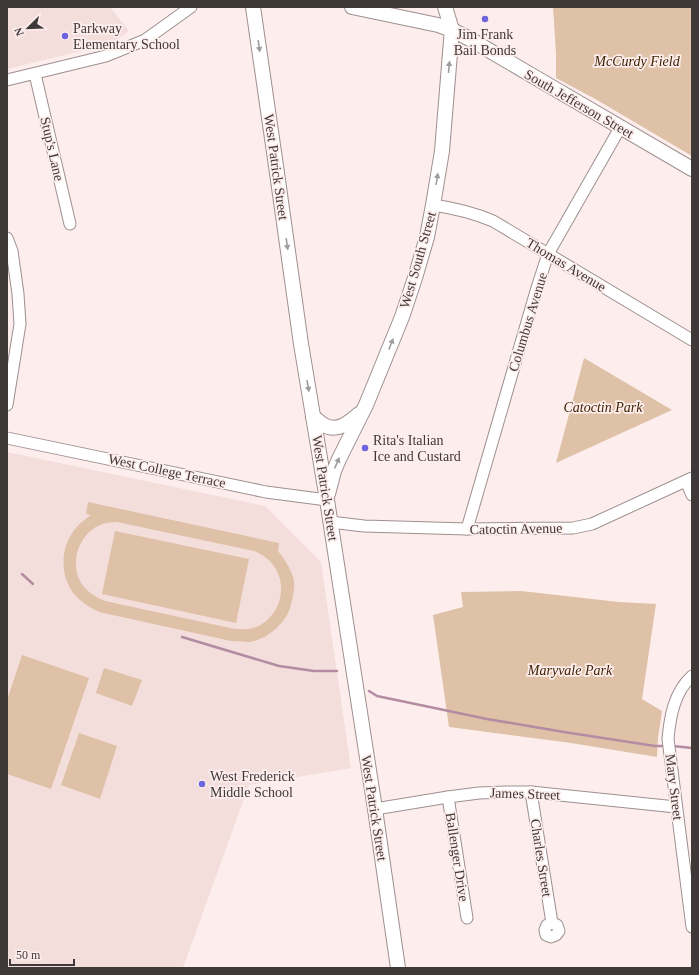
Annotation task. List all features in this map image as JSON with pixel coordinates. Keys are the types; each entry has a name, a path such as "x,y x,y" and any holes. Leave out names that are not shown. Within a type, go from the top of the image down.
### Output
{"main road":[{"name":"West Patrick Street","path":"253,7 301,344 327,500 398,968"},
{"name":"South Jefferson Street","path":"352,7 438,25 452,30 692,170"},
{"name":"West South Street","path":"327,500 334,471 364,410 385,360 415,278 427,237 442,151 452,30 445,7"},
{"path":"313,417 324,425 334,428 348,423 364,410"}],"street":[{"path":"7,80 106,56 145,40 191,7"},
{"name":"Stup's Lane","path":"35,74 70,224"},
{"name":"Columbus Avenue","path":"467,529 536,290 548,254 620,128"},
{"name":"Thomas Avenue","path":"433,206 448,207 488,219 692,340"},
{"path":"7,238 12,251 18,294 20,324 7,405"},
{"path":"7,369 14,360"},
{"name":"West College Terrace","path":"7,438 266,492 327,500"},
{"path":"689,480 692,495"},
{"name":"Catoctin Avenue","path":"330,522 364,526 467,529 573,528 592,524 689,480"},
{"name":"Mary Street","path":"692,676 688,679 675,703 669,728 668,745 692,927"},
{"name":"James Street","path":"375,809 448,797 480,793 506,792 531,792 676,807"},
{"name":"Charles Street","path":"531,792 552,923"},
{"name":"Ballenger Drive","path":"448,797 467,918"}],"shaded area":[{"name":"Parkway Elementary School","path":"7,7 110,7 129,31 117,40 90,49 7,69"},
{"path":"7,452 265,506 321,562 351,768 249,785 183,968 7,968"}],"green space":[{"name":"McCurdy Field","path":"553,7 692,7 692,156 597,100 556,78"},
{"name":"Catoctin Park","path":"584,358 672,410 556,463"},
{"path":"88,502 279,543 278,551 289,566 294,582 293,596 288,614 284,620 268,635 249,642 231,641 96,611 82,602 74,593 65,577 64,568 65,549 68,540 77,527 91,515 86,514","holes":["112,522 254,551 264,556 273,565 278,573 281,591 280,600 271,616 256,627 249,629 235,629 105,601 87,590 77,574 77,555 84,538 90,531 98,526"]},
{"path":"115,531 249,559 236,623 102,594"},
{"name":"Maryvale Park","path":"521,591 619,602 656,604 642,699 662,711 657,757 571,743 449,727 433,615 463,607 461,592"},
{"path":"22,655 89,678 51,789 7,774 7,700"},
{"path":"104,668 142,680 132,706 96,693"},
{"path":"79,733 117,746 100,799 61,785"}],"waterway":[{"path":"22,574 33,584"},
{"path":"182,637 279,666 314,671 337,671"},
{"path":"369,691 377,696 487,719 655,746 666,746"},
{"path":"673,746 692,748"}],"place":[{"name":"Jim Frank Bail Bonds","path":"485,19"},
{"name":"Parkway Elementary School","path":"65,36"},
{"name":"Rita's Italian Ice and Custard","path":"365,448"},
{"name":"West Frederick Middle School","path":"202,784"}]}
